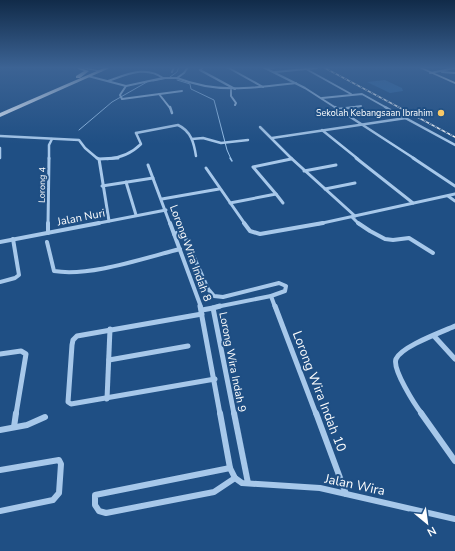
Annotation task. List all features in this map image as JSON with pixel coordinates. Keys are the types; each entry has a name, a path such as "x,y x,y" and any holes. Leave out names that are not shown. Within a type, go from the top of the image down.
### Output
{"main road":[{"path":"0,111 42,93"},
{"path":"0,115 50,93"}],"street":[{"path":"123,93 121,97 169,93"},
{"path":"231,93 236,103 235,105"},
{"path":"313,93 363,124 455,186"},
{"path":"159,94 170,107 172,113"},
{"path":"322,98 362,94 455,145"},
{"path":"338,109 361,106"},
{"path":"349,116 363,115 358,111"},
{"path":"272,138 406,118"},
{"path":"0,136 80,140 85,148 99,159 124,157 132,152 140,144 136,133 178,125 186,129 192,139 196,156"},
{"path":"260,127 291,159 325,189 364,228 389,240 409,238 433,253"},
{"path":"322,130 413,203"},
{"path":"192,139 203,138 223,143 248,140"},
{"name":"Lorong 4","path":"48,233 49,149 52,139"},
{"path":"0,148 0,158"},
{"path":"99,159 102,186 109,221"},
{"path":"283,203 253,167 291,159"},
{"name":"Lorong Wira Indah 8","path":"148,165 162,199 202,312 230,468 235,478"},
{"path":"304,171 336,165"},
{"path":"206,168 250,231 256,234 284,231 354,217 455,194"},
{"path":"102,186 153,178"},
{"path":"126,182 136,215"},
{"path":"325,189 355,182"},
{"path":"162,199 219,188"},
{"path":"230,204 276,194"},
{"path":"448,196 455,201"},
{"name":"Jalan Nuri","path":"0,242 166,210"},
{"name":"Lorong Wira Indah 9","path":"174,234 180,232 184,234 208,289 214,296 227,297 279,283 286,286 285,291 272,296 212,308 248,483"},
{"path":"0,282 15,278 19,275 13,240"},
{"path":"47,242 53,269 54,271 61,273 87,270 180,249"},
{"name":"Lorong Wira Indah 10","path":"272,296 346,494"},
{"path":"212,308 202,312 81,335 73,340 68,402 69,404 72,404 215,379"},
{"path":"455,326 401,352 397,357 396,367 414,402 455,461"},
{"path":"107,398 110,329"},
{"path":"434,336 455,359"},
{"path":"109,360 188,346"},
{"path":"0,354 21,351 26,354 14,427"},
{"path":"0,430 27,425 45,417"},
{"path":"0,470 60,460 61,464 59,493 53,500 0,511"},
{"path":"230,468 95,495 95,505 99,511 106,512 192,496 220,490 235,478"},
{"name":"Jalan Wira","path":"235,478 242,483 311,487 455,519"}],"waterway":[{"path":"79,130 112,102 128,93"},
{"path":"199,93 214,100 227,150 231,159"}],"railway":[{"path":"371,93 455,137"}],"place":[{"name":"Sekolah Kebangsaan Ibrahim","path":"441,113"}]}
